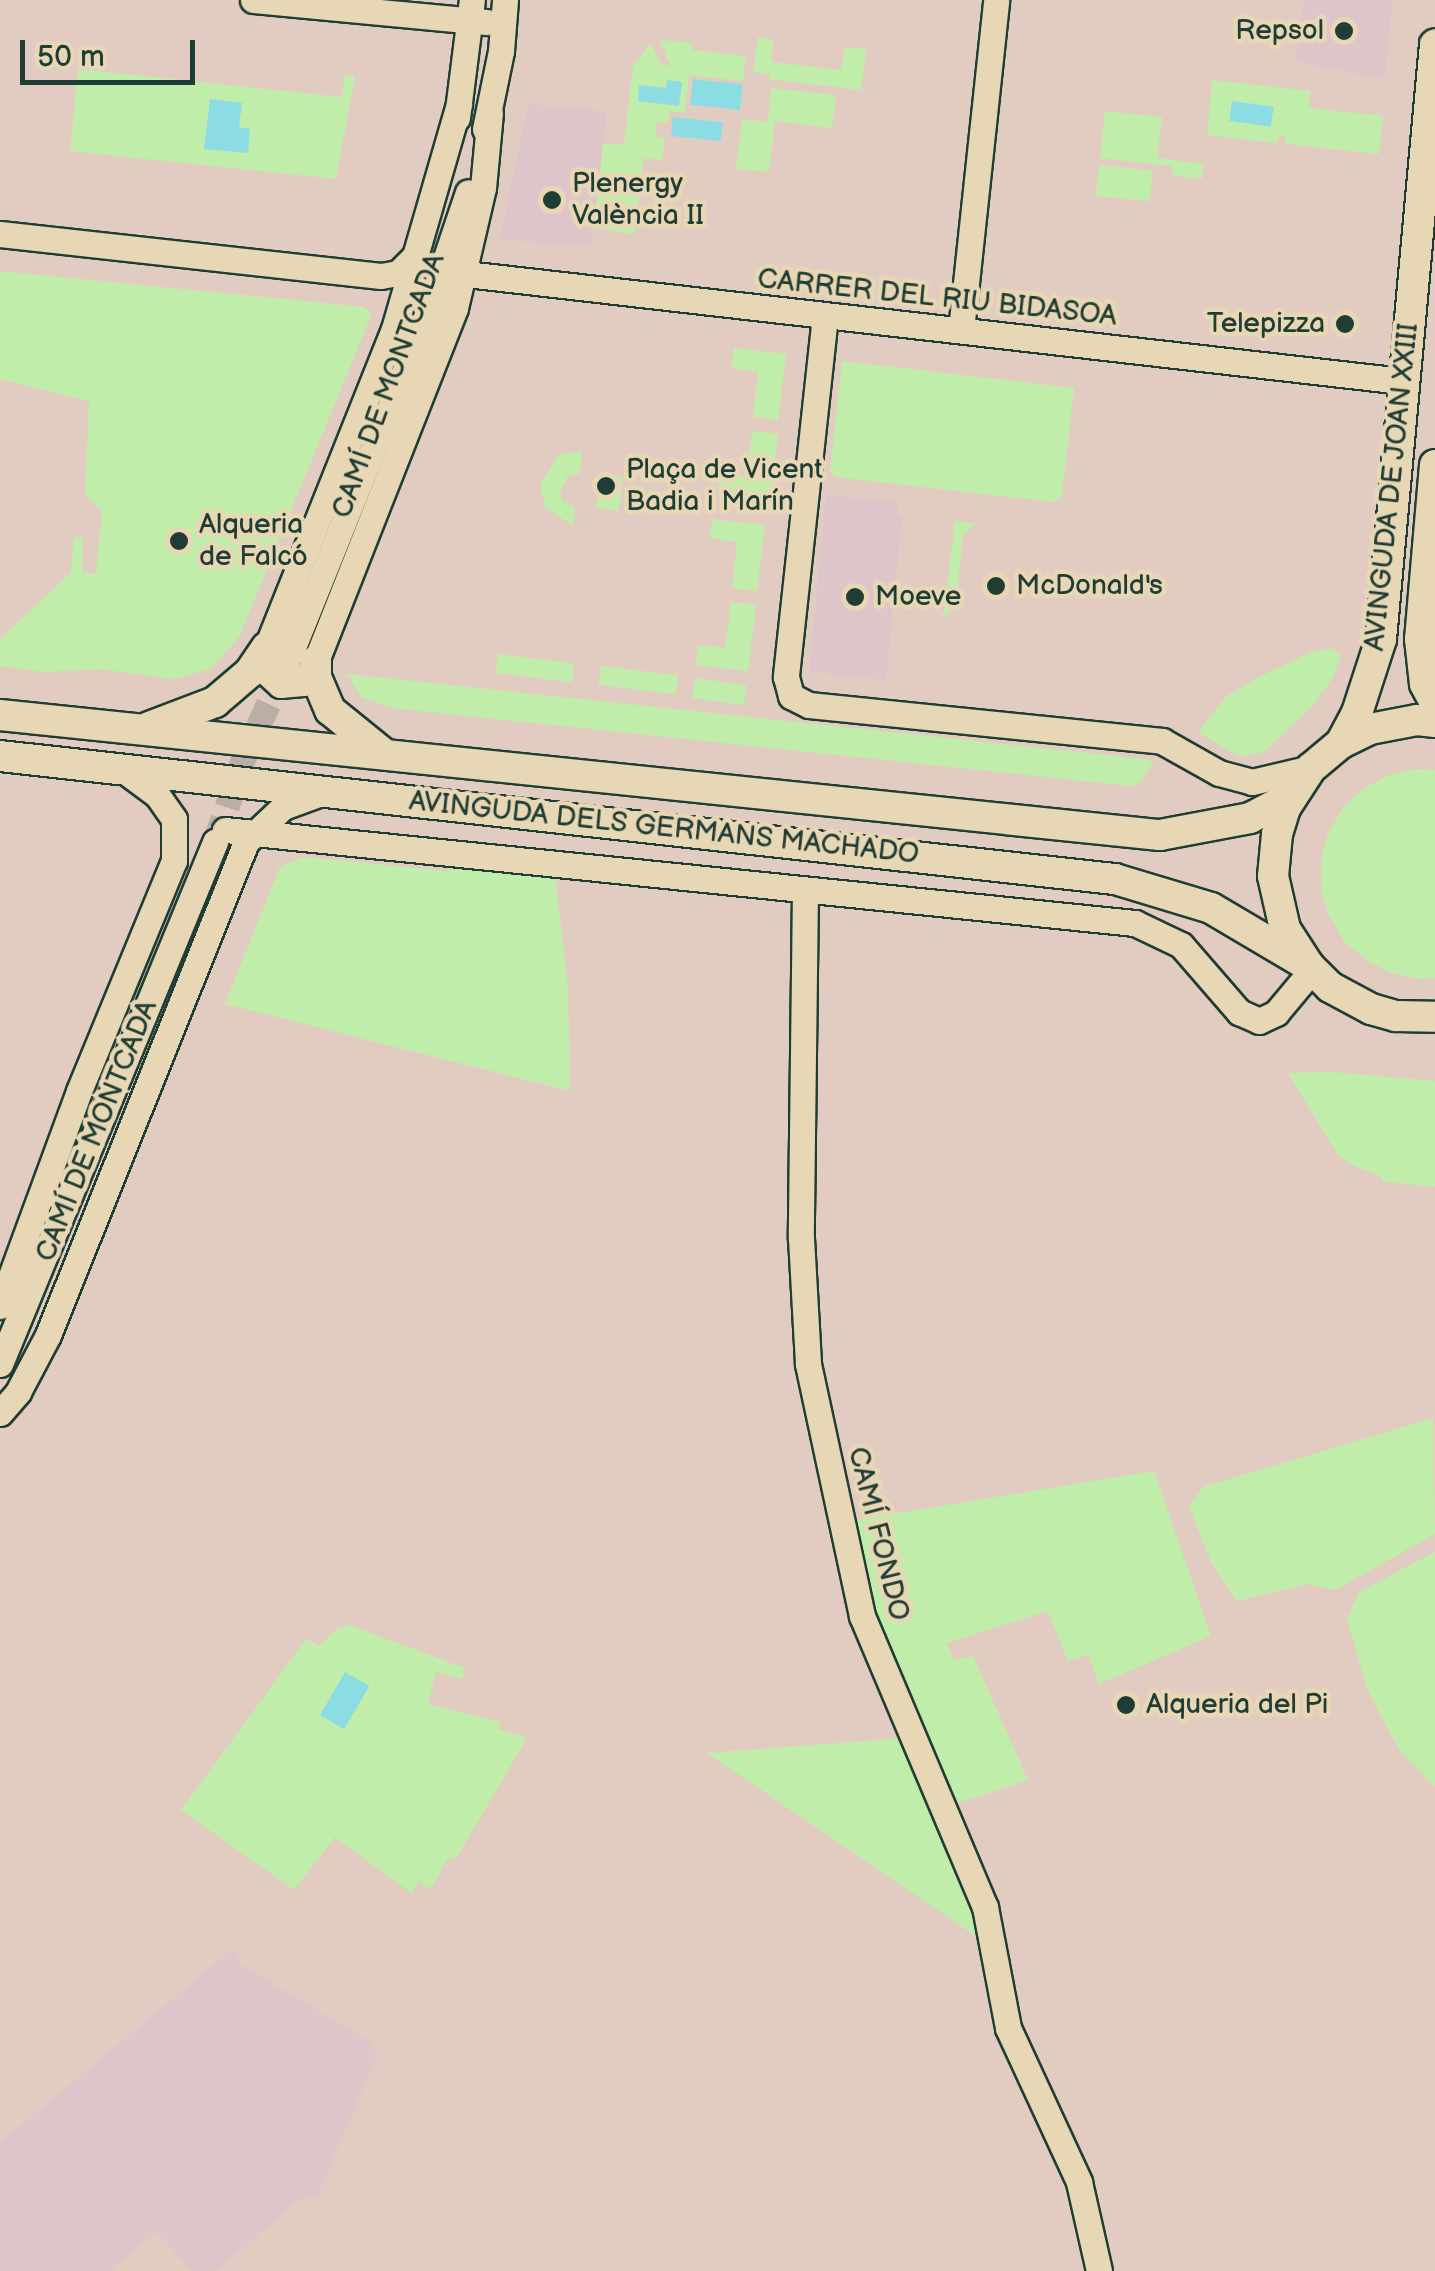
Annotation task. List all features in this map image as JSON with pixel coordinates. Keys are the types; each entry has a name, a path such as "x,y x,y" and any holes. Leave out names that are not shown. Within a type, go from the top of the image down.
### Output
{"main road":[{"name":"AVINGUDA DE JOAN XXIII","path":"1341,744 1358,713 1381,639 1435,44"},
{"name":"AVINGUDA DE JOAN XXIII","path":"1435,465 1420,639 1425,684 1435,704"},
{"path":"140,730 216,702 250,672 275,660"},
{"path":"316,661 321,695 330,710 371,748 387,756"},
{"name":"AVINGUDA DELS GERMANS MACHADO","path":"0,715 1160,835 1250,818 1292,796"},
{"path":"1310,968 1285,929 1273,876 1276,834 1292,796 1312,768 1341,744 1390,724 1435,722"},
{"name":"AVINGUDA DELS GERMANS MACHADO","path":"0,756 1114,878 1211,908 1310,968 1350,1000 1396,1016 1435,1019"}],"street":[{"path":"254,0 504,12"},
{"path":"960,330 996,0"},
{"name":"CAMÍ DE MONTCADA","path":"275,660 453,273 459,104 472,10"},
{"name":"CAMÍ DE MONTCADA","path":"316,661 453,273 490,113 504,12"},
{"name":"CAMÍ DE MONTCADA","path":"275,660 394,329 459,104"},
{"path":"0,234 380,276 398,273 416,255"},
{"name":"CARRER DEL RIU BIDASOA","path":"453,273 1402,381"},
{"path":"825,316 786,677 791,696 809,705 1162,741 1219,773 1252,782 1312,768"},
{"path":"275,660 266,672 280,686 302,683 316,661"},
{"name":"CAMÍ DE MONTCADA","path":"122,769 157,795 174,819 174,861"},
{"name":"CAMÍ DE MONTCADA","path":"0,1413 18,1392 48,1334 236,864 253,834 277,812 330,791"},
{"path":"277,812 274,828 293,839"},
{"name":"CAMÍ DE MONTCADA","path":"0,1306 24,1234 174,861 188,835 196,830 220,836 0,1364"},
{"path":"220,836 253,834 651,871 1135,924 1181,946 1239,1012 1259,1021 1276,1013 1310,968"},
{"path":"220,836 235,837 236,864"},
{"name":"CAMÍ FONDO","path":"805,890 801,1238 812,1384 862,1616 985,1907 1008,2028 1079,2182 1099,2271"}],"shaded area":[{"name":"Repsol","path":"1304,0 1393,0 1384,79 1294,61"},
{"name":"Plenergy València II","path":"528,104 607,111 591,247 500,240"},
{"name":"Moeve","path":"826,495 898,502 897,514 902,516 886,680 809,672"},
{"path":"232,1949 240,1964 373,2043 370,2048 378,2053 317,2197 307,2194 215,2271 192,2271 157,2232 109,2271 0,2271 0,2143"}],"green space":[{"path":"758,37 773,40 771,62 841,70 845,47 866,49 861,90 769,79 769,74 753,72"},
{"path":"659,40 692,43 692,50 746,56 743,81 689,75 685,113 670,111 668,122 657,122 655,137 665,138 662,160 644,158 634,234 594,228 603,143 624,145 633,65 651,43 661,64 671,66"},
{"path":"78,69 342,97 345,75 355,76 336,179 70,151"},
{"path":"1212,80 1310,91 1309,108 1383,116 1379,154 1286,144 1286,136 1278,136 1277,143 1207,135"},
{"path":"771,88 836,95 832,128 775,121 769,172 736,169 742,119 768,122"},
{"path":"1105,111 1162,117 1157,158 1203,164 1202,179 1172,175 1172,166 1100,158"},
{"path":"1099,165 1153,171 1149,201 1096,196"},
{"path":"0,271 364,307 372,313 240,635 212,668 175,679 100,669 43,672 0,666 0,639 71,572 74,537 83,538 82,572 96,574 102,512 85,493 89,401 0,379"},
{"path":"734,348 786,354 778,420 753,417 758,372 731,368"},
{"path":"842,361 1074,388 1062,496 1054,502 835,477 830,471"},
{"path":"752,431 778,434 770,500 718,494 720,475 747,477"},
{"path":"582,451 580,473 567,477 560,492 563,501 575,507 573,526 545,507 540,485 558,455"},
{"path":"600,474 623,477 619,511 596,508"},
{"path":"712,519 765,525 757,591 732,588 737,542 710,538"},
{"path":"955,521 976,524 963,535 956,604 943,618"},
{"path":"731,602 756,605 748,671 696,665 698,645 725,648"},
{"path":"1333,648 1341,656 1333,677 1315,703 1264,752 1240,757 1198,732 1227,696 1311,652"},
{"path":"498,654 574,663 572,682 496,673"},
{"path":"601,666 678,676 676,694 599,685"},
{"path":"347,674 1154,760 1142,781 1131,786 392,708 361,697"},
{"path":"695,678 746,685 744,705 692,698"},
{"path":"1435,770 1435,978 1419,979 1391,973 1366,960 1344,941 1329,916 1321,889 1321,860 1328,833 1343,808 1364,788 1389,775"},
{"path":"303,857 447,871 470,866 555,876 568,986 570,1091 225,1004 280,867"},
{"path":"1331,1072 1435,1081 1435,1187 1382,1181 1381,1176 1349,1164 1336,1152 1288,1073"},
{"path":"1433,1418 1435,1534 1335,1590 1308,1584 1237,1601 1211,1562 1189,1507 1203,1487"},
{"path":"1154,1471 1211,1636 1099,1684 1088,1655 1068,1662 1048,1611 947,1643 954,1660 973,1656 1028,1780 958,1803 875,1618 850,1521"},
{"path":"1435,1552 1435,1787 1401,1752 1387,1728 1367,1688 1347,1619 1359,1592"},
{"path":"349,1625 465,1668 462,1679 436,1672 428,1704 501,1722 498,1729 527,1738 457,1857 447,1860 430,1890 420,1881 411,1893 335,1837 294,1890 181,1810 306,1639 319,1646 335,1630"},
{"path":"893,1739 903,1742 977,1910 980,1939 707,1753"}],"water":[{"path":"693,79 743,84 740,110 690,105"},
{"path":"667,80 682,82 679,106 638,101 639,85 666,88"},
{"path":"210,99 242,103 239,127 250,129 248,153 204,149"},
{"path":"1232,101 1274,107 1271,127 1229,121"},
{"path":"673,117 723,122 721,141 671,136"},
{"path":"345,1672 369,1686 344,1729 320,1715"}],"tunnel":[{"path":"215,842 243,760 283,672"}],"place":[{"name":"Repsol","path":"1344,31"},
{"name":"Plenergy València II","path":"552,200"},
{"name":"Telepizza","path":"1345,324"},
{"name":"Plaça de Vicent Badia i Marín","path":"606,486"},
{"name":"Alqueria de Falcó","path":"179,541"},
{"name":"McDonald's","path":"996,586"},
{"name":"Moeve","path":"855,597"},
{"name":"Alqueria del Pi","path":"1126,1705"}]}
